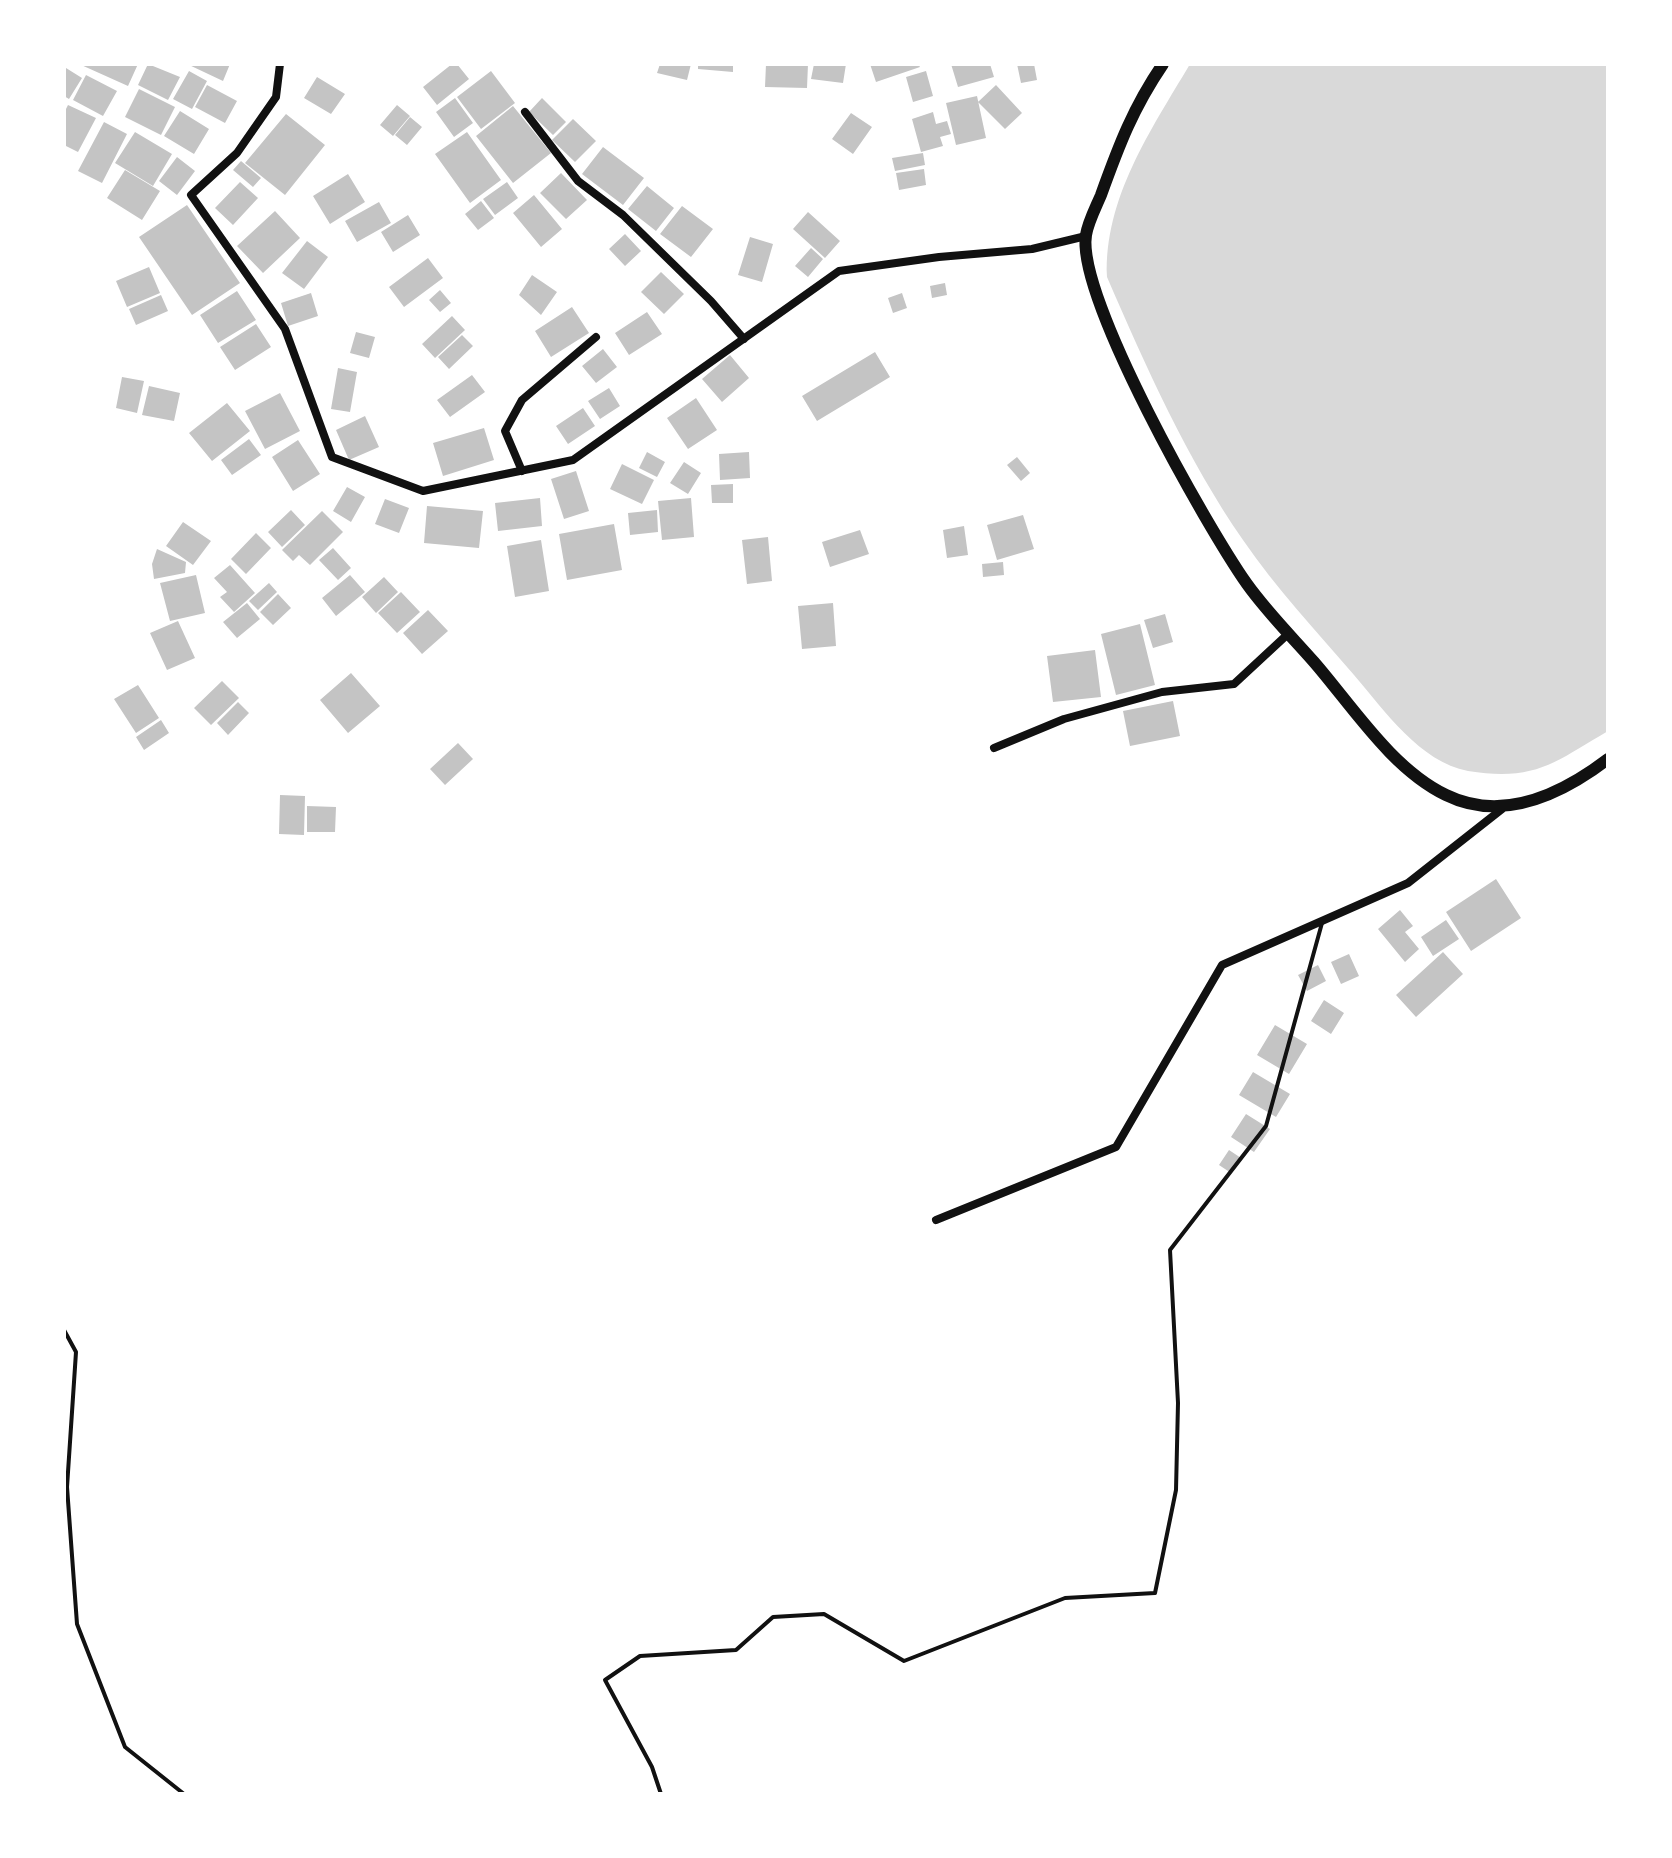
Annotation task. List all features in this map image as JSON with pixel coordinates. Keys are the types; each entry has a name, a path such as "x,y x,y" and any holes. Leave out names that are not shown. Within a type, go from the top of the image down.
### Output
{"main road":[{"path":"1163,64 1136,103 1086,236 1092,285 1126,363 1189,488 1248,585 1401,763 1446,796 1502,809 1538,799 1588,774 1608,759"}],"street":[{"path":"280,64 276,97 237,153 191,195 285,329 332,457 423,491 573,460 839,271 1032,249 1086,236"},
{"path":"525,112 578,181 623,215 711,301 744,339"},
{"path":"522,471 505,431 516,410 522,400 596,337"},
{"path":"994,748 1064,719 1162,692 1234,684 1289,633"},
{"path":"936,1220 1116,1147 1222,965 1408,883 1502,809"}],"lane":[{"path":"661,1794 652,1767 605,1680 640,1656 736,1650 773,1617 824,1614 904,1661 1065,1598 1155,1593 1176,1490 1178,1403 1170,1250 1266,1126 1323,921"},
{"path":"64,1330 76,1352 67,1487 77,1624 125,1747 184,1794"}],"shaded area":[{"path":"1190,64 1608,64 1608,731 1558,760 1528,771 1491,774 1451,766 1419,746 1404,733 1269,575 1223,509 1186,445 1107,277 1108,248 1122,192 1146,140"}],"building":[{"path":"79,64 138,64 128,86"},
{"path":"148,64 180,77 168,100 138,85"},
{"path":"187,64 230,64 223,81"},
{"path":"452,64 457,64 469,79 437,105 423,87"},
{"path":"660,64 691,64 687,80 657,73"},
{"path":"698,64 733,64 733,72 698,69"},
{"path":"766,64 808,64 807,88 765,87"},
{"path":"814,64 846,64 843,83 811,79"},
{"path":"870,64 918,64 920,67 876,82"},
{"path":"951,64 990,64 994,77 958,87"},
{"path":"1017,64 1034,64 1037,80 1021,83"},
{"path":"66,68 82,78 69,99 64,96"},
{"path":"189,71 207,81 192,109 173,99"},
{"path":"491,71 515,103 481,129 457,97"},
{"path":"926,71 933,96 913,102 906,77"},
{"path":"86,75 117,91 103,116 73,100"},
{"path":"317,77 345,94 331,114 304,98"},
{"path":"207,85 237,101 225,123 195,107"},
{"path":"996,85 1022,113 1005,129 978,102"},
{"path":"139,89 175,107 161,135 125,117"},
{"path":"977,96 986,138 956,145 946,103"},
{"path":"455,98 473,123 454,137 436,112"},
{"path":"542,98 566,122 553,135 529,112"},
{"path":"68,105 96,118 78,152 64,145 64,113"},
{"path":"397,105 410,116 393,136 380,125"},
{"path":"513,106 551,153 513,183 476,136"},
{"path":"180,111 209,129 194,154 164,136"},
{"path":"933,112 936,124 947,121 951,134 940,137 943,146 921,152 912,119"},
{"path":"851,113 872,127 853,154 832,139"},
{"path":"286,114 325,145 285,195 245,163"},
{"path":"410,117 422,127 407,145 395,135"},
{"path":"573,119 596,141 575,162 552,140"},
{"path":"104,122 127,134 102,183 78,171"},
{"path":"135,132 172,154 153,186 115,163"},
{"path":"467,132 501,180 470,203 435,154"},
{"path":"603,147 644,178 623,205 582,174"},
{"path":"923,153 925,165 895,171 892,158"},
{"path":"177,157 195,171 177,195 159,181"},
{"path":"241,161 261,178 253,187 233,170"},
{"path":"924,169 926,185 899,190 896,173"},
{"path":"125,170 160,191 142,220 107,198"},
{"path":"561,173 587,200 566,219 540,193"},
{"path":"348,174 365,202 330,224 313,196"},
{"path":"240,182 258,198 233,225 215,208"},
{"path":"507,182 518,198 495,215 483,199"},
{"path":"647,186 674,208 656,231 628,209"},
{"path":"534,195 562,229 541,247 513,213"},
{"path":"481,201 494,218 478,230 465,214"},
{"path":"379,202 391,223 357,242 345,221"},
{"path":"187,205 240,283 192,315 139,237"},
{"path":"682,206 713,229 691,257 660,234"},
{"path":"275,211 300,238 263,273 237,246"},
{"path":"808,212 840,241 825,258 793,229"},
{"path":"408,215 420,235 393,252 381,232"},
{"path":"625,234 641,251 625,266 609,249"},
{"path":"750,237 773,244 762,282 738,275"},
{"path":"307,241 328,257 304,289 282,273"},
{"path":"811,248 823,259 808,277 795,266"},
{"path":"428,258 443,278 404,307 389,287"},
{"path":"149,267 160,293 127,307 116,281"},
{"path":"661,272 684,294 664,314 641,292"},
{"path":"532,275 557,292 541,315 519,295"},
{"path":"945,283 947,295 932,298 930,286"},
{"path":"440,290 451,303 440,312 429,300"},
{"path":"237,291 256,320 218,343 200,315"},
{"path":"311,293 318,316 288,326 281,303"},
{"path":"902,293 907,308 893,313 888,298"},
{"path":"161,295 168,311 136,325 129,309"},
{"path":"572,307 589,333 551,357 535,331"},
{"path":"647,312 662,334 629,355 615,333"},
{"path":"452,316 465,330 435,358 422,344"},
{"path":"256,324 271,347 235,370 220,347"},
{"path":"356,332 375,337 369,358 350,353"},
{"path":"462,335 473,346 449,369 438,357"},
{"path":"603,349 617,367 596,383 582,366"},
{"path":"875,352 890,377 817,421 802,396"},
{"path":"730,355 749,378 722,402 702,379"},
{"path":"338,368 357,372 350,412 331,409"},
{"path":"472,375 485,392 450,417 437,400"},
{"path":"122,377 144,381 137,413 116,408"},
{"path":"149,386 180,393 174,421 142,415"},
{"path":"609,388 620,406 600,419 588,401"},
{"path":"280,393 300,431 265,449 245,411"},
{"path":"696,398 717,430 688,449 667,418"},
{"path":"227,403 250,431 212,461 189,433"},
{"path":"583,408 595,426 568,444 556,426"},
{"path":"365,416 379,447 349,460 336,430"},
{"path":"484,428 494,460 443,476 433,443"},
{"path":"249,439 261,455 232,475 221,460"},
{"path":"298,440 320,474 293,491 272,457"},
{"path":"647,452 665,462 657,477 639,468"},
{"path":"749,452 750,478 720,480 719,454"},
{"path":"1017,457 1030,473 1021,481 1007,465"},
{"path":"684,462 701,473 688,494 670,483"},
{"path":"622,464 654,480 642,504 610,489"},
{"path":"576,471 589,511 564,519 551,479"},
{"path":"733,484 733,503 712,503 711,485"},
{"path":"347,487 365,497 351,522 333,511"},
{"path":"540,498 542,526 498,531 495,503"},
{"path":"691,498 694,537 662,540 658,501"},
{"path":"385,499 409,508 399,533 375,524"},
{"path":"427,506 483,511 479,548 424,543"},
{"path":"291,510 305,525 282,547 268,532"},
{"path":"657,510 658,532 630,535 628,513"},
{"path":"322,511 343,532 310,565 299,555 293,561 282,550"},
{"path":"1023,515 1034,549 997,560 987,525"},
{"path":"183,522 211,541 193,565 166,546"},
{"path":"614,524 622,570 567,580 559,534"},
{"path":"964,526 968,555 947,558 943,530"},
{"path":"860,530 869,554 830,567 822,542"},
{"path":"256,533 271,548 246,574 231,559"},
{"path":"768,537 772,581 747,584 742,540"},
{"path":"541,540 549,591 515,597 507,546"},
{"path":"333,548 351,568 338,580 319,560"},
{"path":"157,549 186,562 185,573 154,579 152,564"},
{"path":"1003,562 1004,575 983,577 982,564"},
{"path":"230,565 255,593 234,612 220,597 227,592 214,578"},
{"path":"196,575 205,613 170,621 160,583"},
{"path":"350,575 365,592 336,616 322,598"},
{"path":"384,577 398,592 376,613 362,597"},
{"path":"269,583 277,592 258,610 249,601"},
{"path":"401,592 420,612 397,633 378,613"},
{"path":"278,594 291,608 273,625 260,612"},
{"path":"247,603 260,619 237,638 223,622"},
{"path":"833,603 836,646 802,649 798,606"},
{"path":"428,610 448,631 422,654 403,633"},
{"path":"1165,614 1173,642 1153,648 1144,620"},
{"path":"178,621 195,658 167,670 150,633"},
{"path":"1140,624 1155,685 1116,695 1101,634"},
{"path":"1095,650 1101,697 1053,702 1047,656"},
{"path":"351,673 380,706 348,733 320,700"},
{"path":"222,681 239,698 211,725 194,708"},
{"path":"138,685 159,718 136,733 114,699"},
{"path":"1173,701 1180,736 1130,746 1123,711"},
{"path":"238,702 249,713 228,735 217,723"},
{"path":"161,720 169,733 144,750 136,737"},
{"path":"458,743 473,759 445,785 430,769"},
{"path":"280,795 305,796 304,835 279,834"},
{"path":"307,806 336,807 335,832 307,832"},
{"path":"1496,879 1521,918 1471,951 1446,912"},
{"path":"1400,910 1413,926 1405,932 1419,949 1405,962 1378,929"},
{"path":"1446,920 1459,939 1433,956 1421,937"},
{"path":"1443,952 1463,974 1416,1017 1396,995"},
{"path":"1349,954 1359,976 1341,984 1331,962"},
{"path":"1318,965 1326,981 1307,991 1298,975"},
{"path":"1324,1000 1344,1013 1331,1034 1311,1021"},
{"path":"1275,1025 1307,1044 1289,1074 1257,1055"},
{"path":"1253,1072 1290,1094 1276,1117 1239,1095"},
{"path":"1246,1114 1270,1129 1254,1152 1231,1137"},
{"path":"1229,1150 1241,1158 1231,1173 1219,1165"}]}
